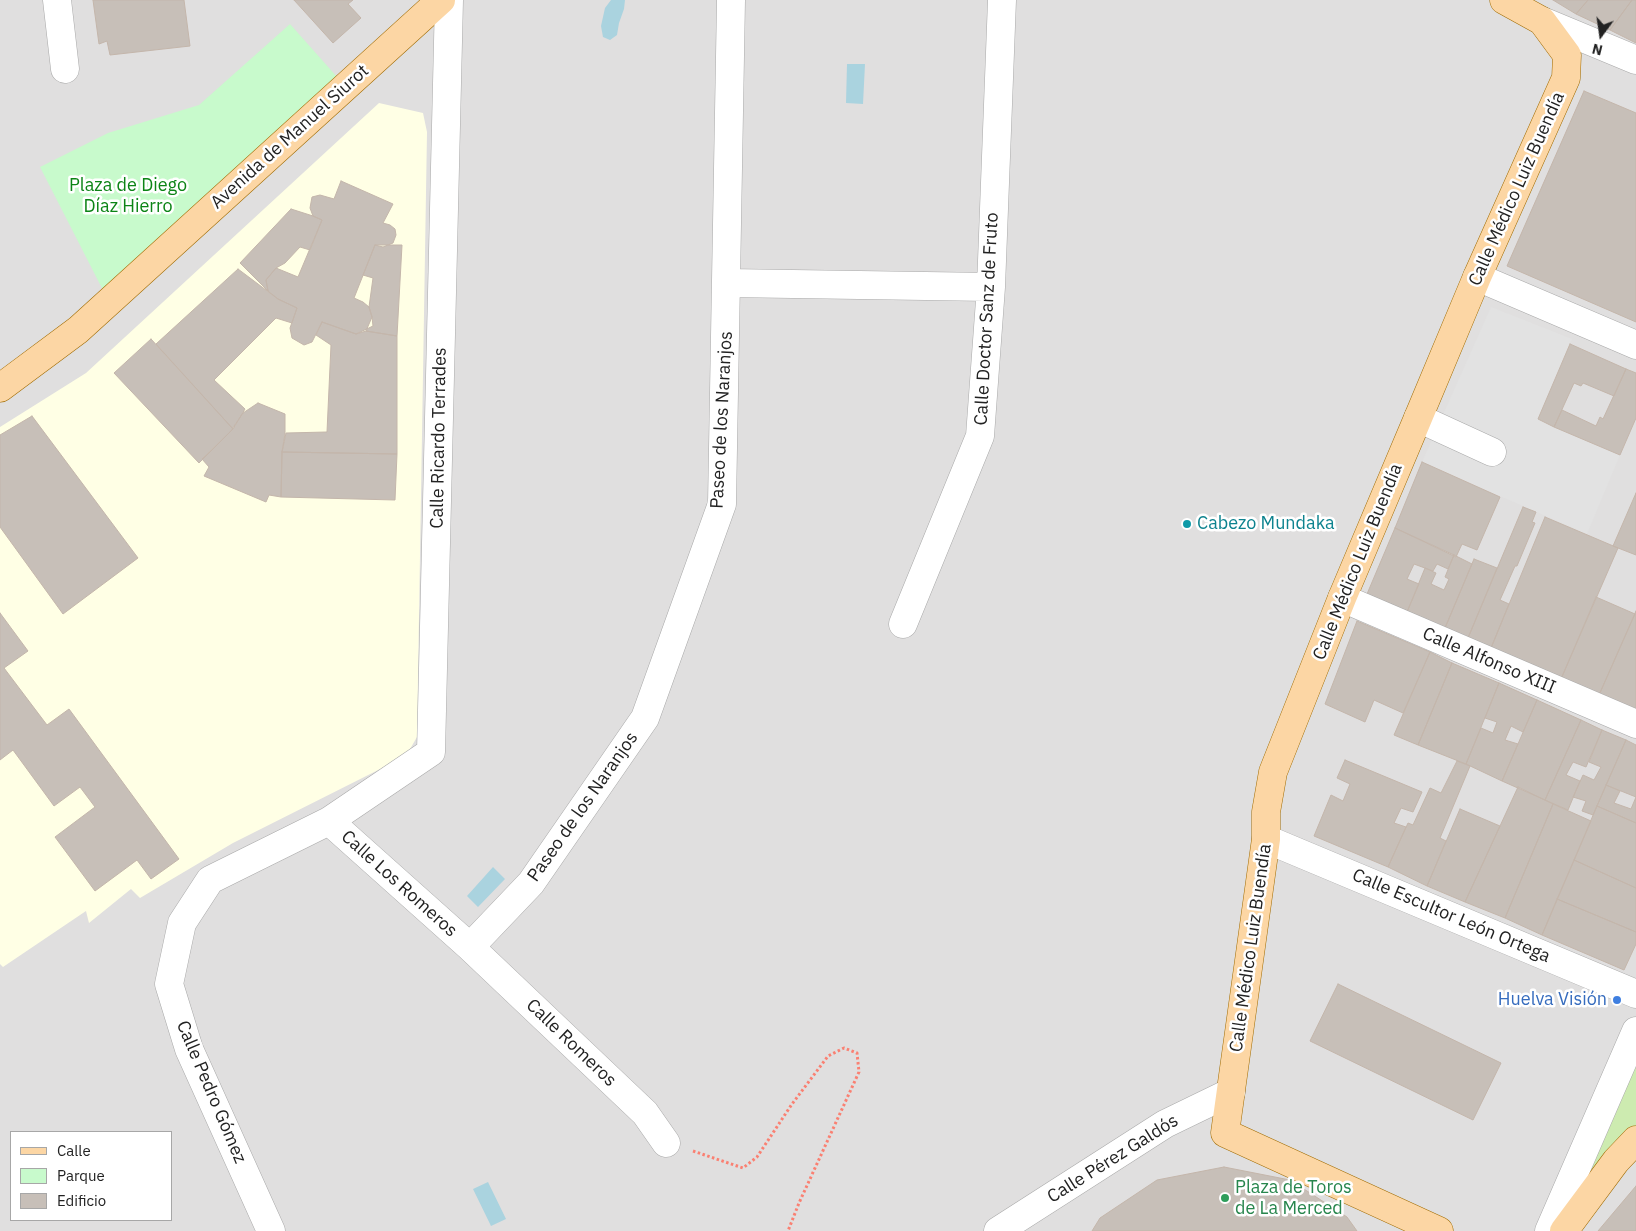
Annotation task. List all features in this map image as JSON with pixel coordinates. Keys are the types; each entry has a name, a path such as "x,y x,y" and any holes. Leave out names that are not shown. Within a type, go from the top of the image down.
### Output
{"main road":[{"name":"Avenida de Manuel Siurot","path":"0,388 78,330 441,0"},
{"path":"1504,0 1542,21"},
{"name":"Calle Médico Luiz Buendía","path":"1439,1231 1225,1133 1266,839 1266,812 1273,772 1342,598 1477,277 1566,78 1567,55 1542,21"},
{"path":"1564,1231 1616,1161 1636,1140"}],"street":[{"path":"57,0 65,69"},
{"name":"Calle Ricardo Terrades","path":"328,821 431,752 450,0"},
{"name":"Paseo de los Naranjos","path":"470,947 531,883 645,718 722,504 731,0"},
{"name":"Calle Doctor Sanz de Fruto","path":"903,624 980,436 991,287 1002,0"},
{"path":"1542,21 1636,60"},
{"path":"1477,277 1636,345"},
{"path":"727,282 991,287"},
{"path":"1418,418 1492,452"},
{"name":"Calle Alfonso XIII","path":"1342,598 1636,724"},
{"name":"Calle Los Romeros","path":"328,821 470,947"},
{"name":"Calle Pedro Gómez","path":"271,1231 188,1049 169,984 182,923 210,880 328,821"},
{"name":"Calle Escultor León Ortega","path":"1266,839 1636,994"},
{"name":"Calle Romeros","path":"470,947 645,1113 666,1143"},
{"path":"1549,1231 1636,1031"},
{"name":"Calle Pérez Galdós","path":"998,1231 1166,1124 1231,1092"}],"path":[{"path":"666,1143 743,1168 757,1157 792,1104 828,1056 844,1048 857,1053 859,1072 788,1231"}],"shaded area":[{"path":"0,0 1636,0 1636,1231 0,1231"},
{"path":"379,103 423,113 427,132 417,737 406,756 233,843 140,898 131,889 89,923 86,911 3,967 0,964 0,427 86,373"},
{"path":"1491,307 1572,339 1538,419 1620,455 1587,534 1422,462"}],"green space":[{"name":"Plaza de Diego Díaz Hierro","path":"290,24 346,87 109,302 40,167 108,133 199,105"},
{"path":"1636,1064 1636,1125 1604,1158 1577,1195"}],"water":[{"path":"611,0 625,0 617,35 610,40 603,37 601,26 605,8"},
{"path":"847,64 865,64 863,104 846,103"},
{"path":"493,867 505,879 478,907 467,896"},
{"path":"488,1182 506,1219 491,1226 473,1189"}],"building":[{"path":"93,0 184,0 190,46 110,55 107,41 99,44"},
{"path":"294,0 353,0 348,4 361,18 333,43"},
{"path":"1553,0 1588,0 1576,14"},
{"path":"1588,0 1632,0 1610,30 1576,14"},
{"path":"1632,0 1636,0 1636,43 1610,30"},
{"path":"1584,91 1636,113 1636,322 1507,266"},
{"path":"341,181 393,204 383,223 395,229 396,235 393,243 383,247 375,245 354,298 369,307 373,326 356,334 322,322 312,342 304,345 292,338 290,328 297,308 278,299 268,291 266,280 276,268 298,277 322,220 313,216 310,208 312,197 320,195 334,199"},
{"path":"291,209 322,220 310,250 300,247 285,263 276,268 266,280 268,291 240,263"},
{"path":"375,245 402,245 397,336 366,331 372,317 369,307 373,278 363,275"},
{"path":"238,269 278,299 297,308 292,323 276,318 214,380 245,409 233,429 156,344"},
{"path":"322,322 356,334 366,331 397,336 397,454 282,452 286,433 327,432 331,345 316,335"},
{"path":"151,339 233,429 199,463 114,373"},
{"path":"1570,344 1626,369 1614,396 1583,383 1581,386 1574,383 1554,427 1538,419"},
{"path":"1626,369 1636,373 1636,418 1620,455 1554,427 1562,410 1596,426 1600,417 1603,419"},
{"path":"258,403 285,414 281,497 269,495 266,502 204,476 209,467 202,459 230,432 243,413"},
{"path":"32,416 138,558 63,614 0,527 0,435"},
{"path":"282,452 397,454 395,500 281,497"},
{"path":"1422,462 1500,497 1477,550 1462,544 1456,557 1395,528"},
{"path":"1636,493 1636,555 1613,546"},
{"path":"1523,507 1536,512 1532,522 1535,523 1500,600 1509,604 1491,648 1468,638"},
{"path":"1545,517 1618,548 1561,679 1491,648"},
{"path":"1395,528 1454,555 1448,569 1437,564 1433,571 1414,564 1407,579 1419,584 1407,612 1367,594"},
{"path":"1454,555 1472,564 1445,628 1407,612 1425,568 1436,573 1431,584 1444,590 1449,579 1445,577"},
{"path":"1474,559 1497,568 1468,638 1445,628"},
{"path":"1596,597 1635,614 1599,695 1561,679"},
{"path":"1636,611 1636,711 1599,695"},
{"path":"0,613 28,651 4,668 47,725 69,709 179,859 151,879 137,860 95,891 55,837 95,807 80,787 54,806 13,750 0,760"},
{"path":"1357,621 1430,652 1403,713 1374,700 1365,722 1325,704"},
{"path":"1430,652 1452,663 1418,745 1394,735"},
{"path":"1452,663 1499,683 1466,764 1418,745"},
{"path":"1499,683 1537,700 1523,732 1511,726 1505,740 1518,744 1502,781 1466,764 1481,728 1493,733 1497,722 1485,718"},
{"path":"1537,700 1581,720 1545,800 1502,781"},
{"path":"1581,720 1602,730 1586,767 1573,762 1566,775 1580,781 1568,810 1545,800"},
{"path":"1602,730 1626,740 1593,815 1582,811 1586,801 1573,797 1583,775 1594,780 1601,767 1589,762"},
{"path":"1626,740 1636,745 1636,797 1606,785"},
{"path":"1345,760 1422,792 1413,812 1401,808 1394,823 1406,827 1388,867 1314,836 1331,795 1343,801 1350,784 1337,778"},
{"path":"1457,761 1470,766 1440,838 1446,841 1427,886 1388,867 1408,823 1413,825 1430,788 1441,793"},
{"path":"1606,785 1620,791 1614,803 1631,809 1636,797 1636,823 1597,806"},
{"path":"1518,787 1553,804 1505,918 1465,902"},
{"path":"1553,804 1591,821 1542,935 1505,918"},
{"path":"1597,806 1636,823 1636,888 1574,860"},
{"path":"1460,809 1500,826 1465,902 1427,886"},
{"path":"1574,860 1636,888 1636,932 1557,899"},
{"path":"1557,899 1636,932 1636,944 1624,970 1542,935"},
{"path":"1338,984 1501,1063 1473,1120 1310,1041"},
{"name":"Plaza de Toros de La Merced","path":"1224,1167 1290,1180 1347,1217 1357,1231 1092,1231 1100,1218 1157,1180"},
{"path":"1636,1186 1636,1231 1598,1231"}],"place":[{"name":"Cabezo Mundaka","path":"1187,524"},
{"name":"Huelva Visión","path":"1617,1000"},
{"name":"Plaza de Toros de La Merced","path":"1225,1198"}]}
